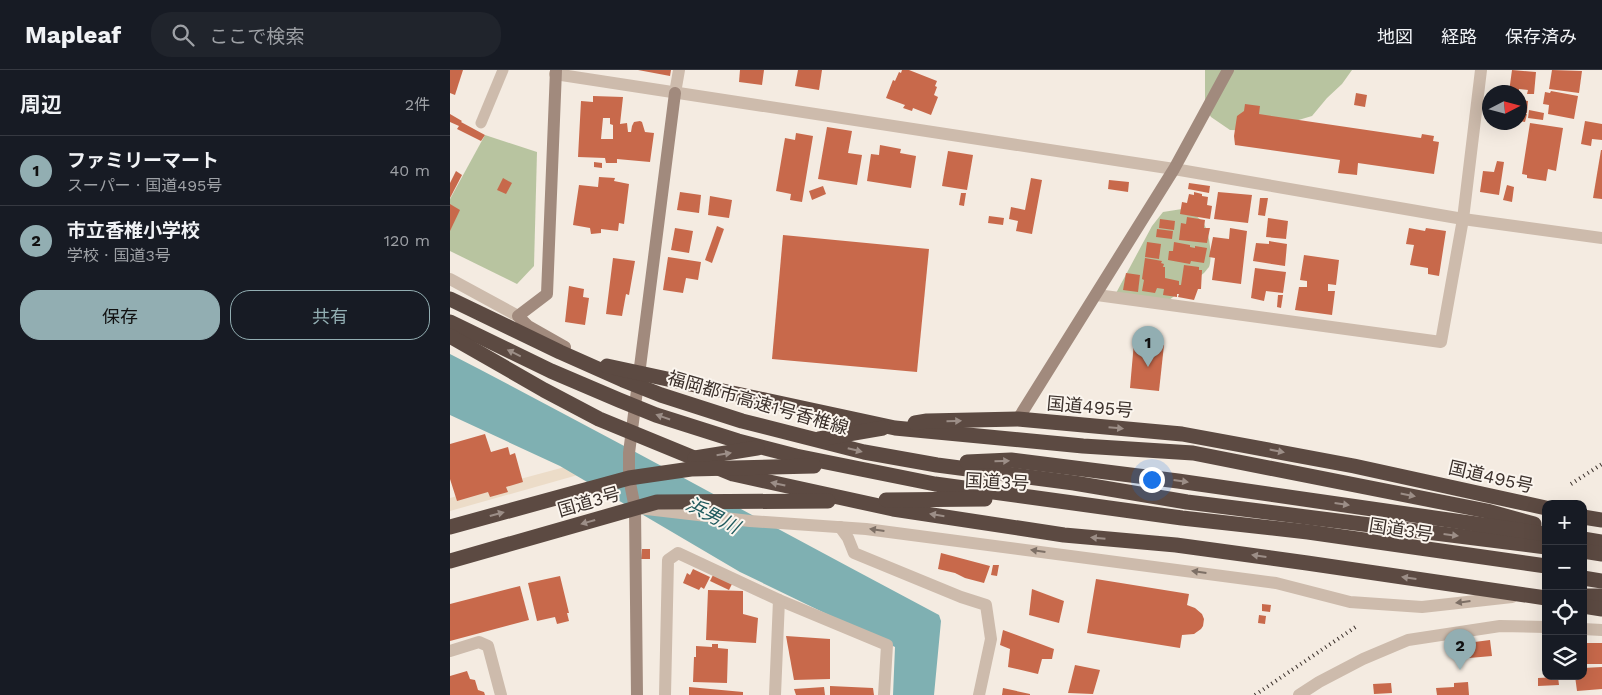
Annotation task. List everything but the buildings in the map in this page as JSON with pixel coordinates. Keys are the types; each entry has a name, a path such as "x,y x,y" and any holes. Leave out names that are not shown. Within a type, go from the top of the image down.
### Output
{"highway":[{"name":"福岡都市高速1号香椎線","path":"450,299 560,352 661,395 799,437 864,452 1207,504 1542,546"},
{"path":"450,322 595,391 656,415 738,441 796,456 935,484 1069,504 1308,532 1542,565"},
{"path":"450,336 599,419 733,474 893,509 1035,531 1176,545 1542,599"},
{"path":"560,352 609,367 895,428 1083,446 1193,453 1308,474 1487,511 1542,526"},
{"name":"国道495号","path":"629,478 676,461 927,421 1018,419 1182,434 1354,466 1542,507"},
{"name":"国道3号","path":"450,527 629,478 691,469 1012,460 1178,481 1542,533"},
{"name":"国道3号","path":"450,561 657,502 1003,498 1355,542 1542,571"},
{"path":"1487,511 1542,516"},
{"path":"1587,573 1602,575"},
{"path":"1587,579 1602,581"},
{"path":"1587,596 1602,596"},
{"path":"1587,609 1602,611"}],"street":[{"path":"637,695 635,508 629,478 629,452 679,70"},
{"path":"1018,419 1174,169 1228,70"},
{"path":"1097,295 1440,342 1464,219 1481,70"},
{"path":"518,316 547,294 556,72 675,93 1174,169 1464,219 1602,238"},
{"path":"450,279 518,316 528,326 636,389"},
{"path":"635,508 750,521 866,528 1276,583 1350,602 1422,607 1511,596 1542,599"},
{"path":"840,527 848,538 854,553 961,597 986,605 991,639 979,695"},
{"path":"665,695 668,560 678,553 779,600 887,645 884,695"},
{"path":"775,695 779,600"},
{"path":"1299,695 1319,682 1363,659 1408,640 1500,626 1542,628"},
{"path":"1587,629 1602,630"},
{"path":"450,651 479,642 488,646 500,695"}],"lane":[{"path":"481,123 503,70"}],"green space":[{"path":"1205,70 1352,70 1342,84 1312,116 1262,131 1230,130 1211,117 1205,107"},
{"path":"485,135 537,152 534,266 517,284 450,251 450,199"},
{"path":"1182,209 1195,215 1204,225 1210,250 1209,267 1164,304 1115,295 1152,226 1163,212"}],"shaded area":[{"path":"617,453 613,465 450,511 450,498"}],"water":[{"name":"浜男川","path":"450,354 939,615 941,621 934,695 893,695 895,647 740,572 560,466 450,415"}],"railway":[{"path":"1571,484 1602,464"},
{"path":"1255,695 1357,626"}],"place":[{"name":"ファミリーマート","path":"1148,367"},
{"name":"市立香椎小学校","path":"1460,670"}]}
